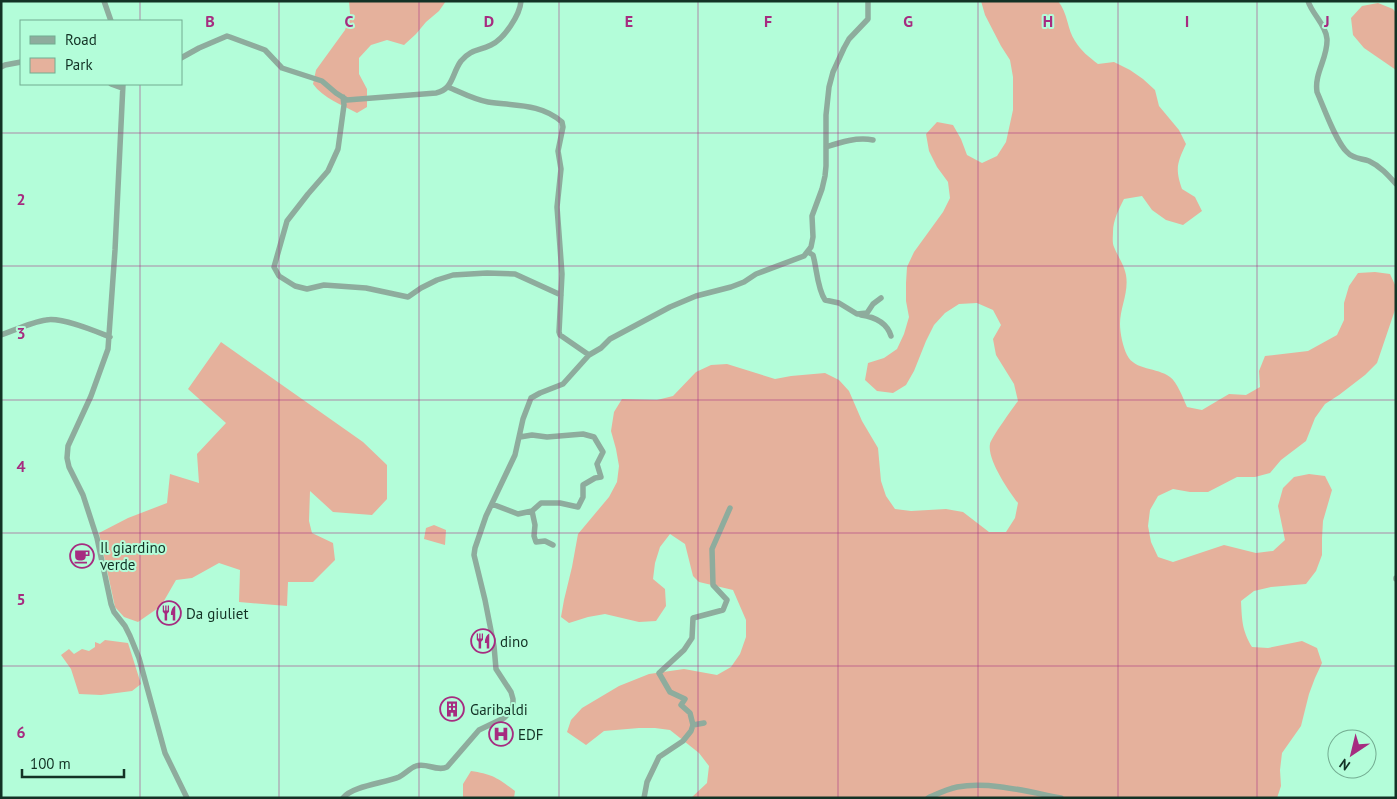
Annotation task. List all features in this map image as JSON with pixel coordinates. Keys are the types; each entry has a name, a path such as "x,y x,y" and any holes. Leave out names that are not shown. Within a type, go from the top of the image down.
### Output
{"street":[{"path":"104,1 111,20"},
{"path":"182,57 227,36 265,50 282,68 322,81 347,100 436,93 442,92 448,87 459,64 466,56 494,44 507,31 520,9 521,1"},
{"path":"343,798 355,790 399,776 416,766 440,769 447,767 478,730 504,718 510,711 513,698 496,669 494,646 474,555 492,504 515,455 523,419 531,398 560,386 589,356 618,334 670,307 696,296 744,282 756,274 804,256 808,252 812,243 812,216 822,188 824,176 829,87 837,61 848,40 868,19 868,1"},
{"path":"1308,1 1327,37 1324,60 1318,73 1317,92 1340,144 1354,158 1368,161 1378,166 1396,184"},
{"path":"1,67 20,62"},
{"path":"122,86 110,337 104,364 68,446 67,458 69,468 84,495 97,538 114,612 127,631 139,658 165,753 187,798"},
{"path":"448,87 486,102 535,107 562,122 563,128 558,151 561,169 557,207 562,274 560,333 589,356"},
{"path":"342,97 344,105 338,149 328,171 287,221 274,267 279,276 295,286 307,289 324,284 366,288 408,297 437,280 453,275 515,274 561,295"},
{"path":"826,147 863,138 873,140"},
{"path":"808,252 813,255 819,285 825,300 839,303 857,314 874,317 884,324 891,336"},
{"path":"857,314 867,313 873,304 881,298"},
{"path":"1,335 46,320 55,320 110,337"},
{"path":"492,504 518,514 532,511 541,503 560,503 578,507 583,497 583,485 595,478 601,477 597,464 603,452 594,437 583,434 520,437"},
{"path":"644,798 647,782 660,757 683,740 691,731 693,725 690,713 682,704 685,698 670,692 659,673 684,650 692,638 693,618 723,610 726,600 714,585 712,550 730,508"},
{"path":"532,511 536,542 545,541 553,544"},
{"path":"693,725 704,722"},
{"path":"928,798 955,787 979,786 998,787 1061,798"}],"green space":[{"path":"349,1 446,1 439,11 404,45 387,40 371,45 359,58 359,74 367,89 367,107 357,113 327,97 313,84 316,70 345,30 350,14"},
{"path":"981,1 1058,1 1064,11 1077,45 1098,64 1114,62 1143,79 1155,90 1159,106 1179,130 1186,144 1178,166 1180,182 1182,189 1195,197 1202,211 1183,225 1166,220 1152,210 1142,196 1124,199 1114,223 1113,242 1127,282 1120,324 1122,340 1127,355 1135,364 1165,374 1173,379 1187,407 1202,410 1229,394 1246,395 1260,387 1259,371 1265,356 1308,351 1337,335 1344,320 1344,303 1349,286 1358,273 1375,272 1390,274 1396,287 1396,307 1377,363 1365,375 1325,404 1315,418 1306,441 1281,460 1270,473 1255,477 1237,477 1208,492 1190,492 1173,489 1158,496 1150,510 1148,526 1151,542 1158,557 1173,562 1224,545 1256,553 1273,551 1285,540 1278,506 1283,488 1294,477 1309,474 1325,476 1332,490 1323,521 1322,555 1316,571 1306,584 1271,587 1254,591 1241,601 1243,625 1252,647 1268,648 1302,641 1317,648 1322,663 1309,694 1301,726 1282,753 1281,786 1277,798 691,798 707,783 709,766 699,753 670,730 639,728 604,731 586,745 567,732 571,720 582,708 619,686 649,674 684,669 717,675 731,667 740,654 746,637 746,620 733,590 699,582 693,576 685,544 670,534 660,547 655,563 653,579 665,589 666,606 656,621 639,622 605,614 569,623 561,617 578,534 609,497 617,482 619,466 611,431 614,412 622,399 657,400 673,396 696,372 711,365 727,364 775,379 825,373 839,380 849,391 862,421 878,448 881,481 886,496 895,509 911,511 946,509 963,512 989,532 1006,532 1015,518 1018,503 999,474 990,450 990,444 994,436 1018,401 1014,384 996,355 993,339 1001,325 993,310 977,303 959,304 945,313 934,325 906,385 893,393 877,391 865,380 868,363 884,358 897,349 909,317 906,301 907,267 914,252 943,212 950,198 948,182 937,167 929,151 926,134 937,122 953,125 967,155 982,163 997,156 1006,142 1013,110 1013,77 1010,60 985,15"},
{"path":"1378,3 1393,9 1396,13 1396,70 1364,48 1353,35 1351,18 1362,6"},
{"path":"221,342 363,442 387,465 387,499 372,515 333,512 310,491 309,521 312,533 333,543 335,560 313,582 288,582 287,606 239,602 240,570 219,563 192,578 176,580 161,606 138,622 124,617 115,607 99,533 128,518 167,503 170,474 199,483 197,454 226,423 188,389"},
{"path":"434,525 446,530 445,545 424,539 426,528"},
{"path":"105,640 128,643 141,684 132,691 101,695 79,694 71,669 61,655 69,649 74,654 82,649 89,651 95,647 95,642 100,644"},
{"path":"471,771 490,775 499,780 515,791 514,798 463,798 463,784"}],"place":[{"name":"Il giardino verde","path":"82,556"},
{"name":"Da giuliet","path":"169,613"},
{"name":"dino","path":"483,641"},
{"name":"Garibaldi","path":"452,709"},
{"name":"EDF","path":"501,734"}]}
